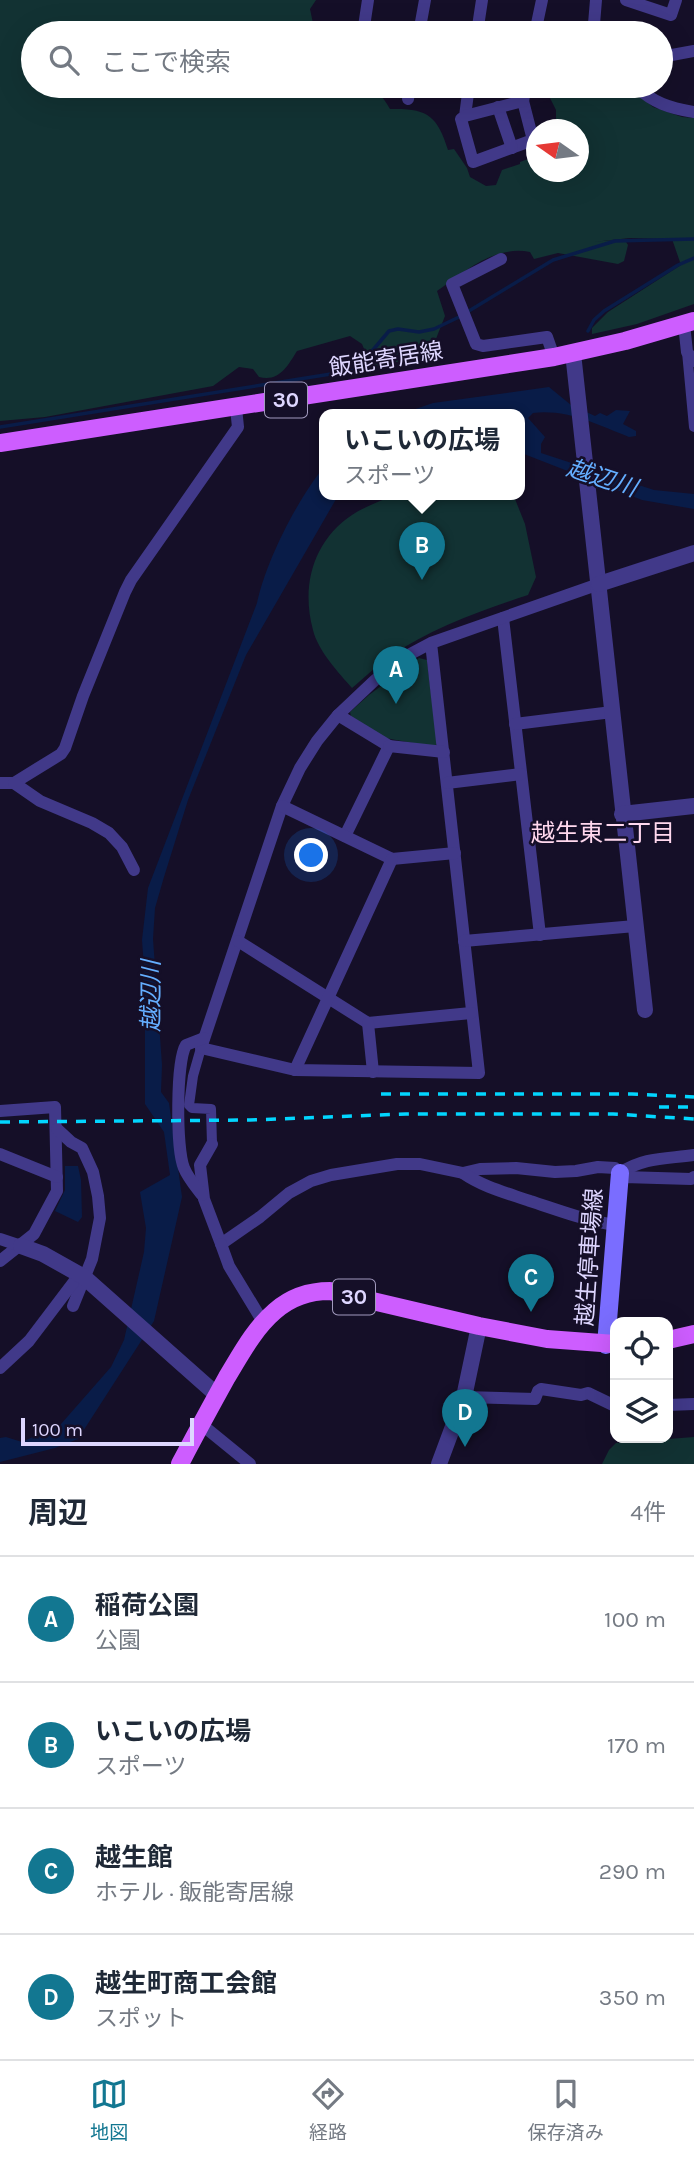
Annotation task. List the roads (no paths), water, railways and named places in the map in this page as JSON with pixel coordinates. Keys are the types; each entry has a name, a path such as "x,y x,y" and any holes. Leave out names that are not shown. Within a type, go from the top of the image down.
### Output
{"main road":[{"name":"飯能寄居線","path":"0,443 554,357 689,322"},
{"name":"越生停車場線","path":"612,1317 619,1177"},
{"name":"30","path":"180,1464 243,1349 277,1308 298,1296 320,1291 330,1292 547,1339 610,1345"},
{"path":"673,1339 694,1334"}],"street":[{"path":"365,21 368,0"},
{"path":"421,21 425,0"},
{"path":"479,21 482,0"},
{"path":"538,21 542,0"},
{"path":"594,21 596,0"},
{"path":"626,0 671,15 676,0"},
{"path":"673,55 694,51"},
{"path":"465,116 467,98"},
{"path":"523,101 461,119 472,162 533,140 524,98"},
{"path":"649,98 694,113"},
{"path":"498,107 512,148"},
{"path":"501,259 452,284 476,344 483,346 547,337 554,357"},
{"path":"689,322 694,427"},
{"path":"573,353 645,1010"},
{"path":"0,783 14,783 61,754 65,748 83,696 131,580 238,427 236,408"},
{"path":"204,1199 200,1165 212,1144 211,1109 192,1108 189,1105 193,1076 282,806 300,768 317,741 374,681 399,660 431,643 694,553"},
{"path":"503,618 540,935"},
{"path":"263,1322 229,1266 204,1199 183,1165 178,1133 181,1058 186,1045 202,1043 295,1070 479,1073 431,643"},
{"path":"515,724 612,712"},
{"path":"338,716 389,746 444,752"},
{"path":"345,836 389,746"},
{"path":"447,783 521,774"},
{"path":"14,783 40,801 92,823 109,834 122,847 134,870"},
{"path":"282,806 392,859 455,853"},
{"path":"622,814 694,806"},
{"path":"295,1070 392,859"},
{"path":"464,941 635,926"},
{"path":"238,941 368,1023 471,1013"},
{"path":"368,1023 373,1072"},
{"path":"0,1111 55,1107 57,1129 57,1191 34,1234 0,1261"},
{"path":"57,1129 82,1148 93,1172 100,1218 92,1259 73,1306"},
{"path":"0,1154 57,1177"},
{"path":"619,1177 634,1164 643,1161 694,1155"},
{"path":"220,1244 289,1193 311,1181 397,1164 420,1164 463,1173 493,1189 593,1222 616,1226"},
{"path":"463,1173 480,1168 555,1172 597,1167 615,1168 619,1177"},
{"path":"619,1177 694,1177"},
{"path":"0,1239 43,1254 84,1277 218,1395"},
{"path":"0,1368 29,1341 84,1277"},
{"path":"439,1464 464,1396 479,1325"},
{"path":"464,1396 535,1399 537,1391 541,1389 581,1395 588,1393 610,1404"},
{"path":"673,1405 694,1404"},
{"path":"201,1423 250,1464"}],"water":[{"name":"越辺川","path":"549,387 571,405 595,416 600,413 607,416 616,410 630,411 623,424 636,431 636,436 629,437 558,413 533,413 528,418 545,437 541,444 541,453 654,490 694,494 694,509 642,500 525,454 525,409 416,409 433,403"},
{"name":"越辺川","path":"319,474 319,500 336,500 246,655 188,800 155,908 153,939 162,1065 161,1092 169,1103 182,1197 154,1321 78,1439 55,1448 0,1462 0,1438 22,1442 61,1424 111,1367 124,1340 144,1252 146,1228 140,1192 170,1175 164,1132 145,1104 142,940 148,888 257,603 267,569 303,496"},
{"path":"65,1166 78,1166 82,1217 78,1222 55,1211 65,1190"}],"waterway":[{"path":"0,427 356,370 389,331 398,329 419,332 434,329 459,317 553,260 615,241 694,239"},
{"path":"588,331 594,320 604,311 694,258"}],"railway":[{"path":"381,1094 632,1094 694,1097"},
{"path":"659,1107 694,1107"},
{"path":"0,1122 250,1120 406,1114 613,1114 694,1119"}],"place":[{"name":"いこいの広場","path":"422,580"},
{"name":"稲荷公園","path":"396,704"},
{"name":"越生館","path":"531,1312"},
{"name":"越生町商工会館","path":"465,1447"}],"district":[{"name":"越生東二丁目","path":"603,833"}]}
